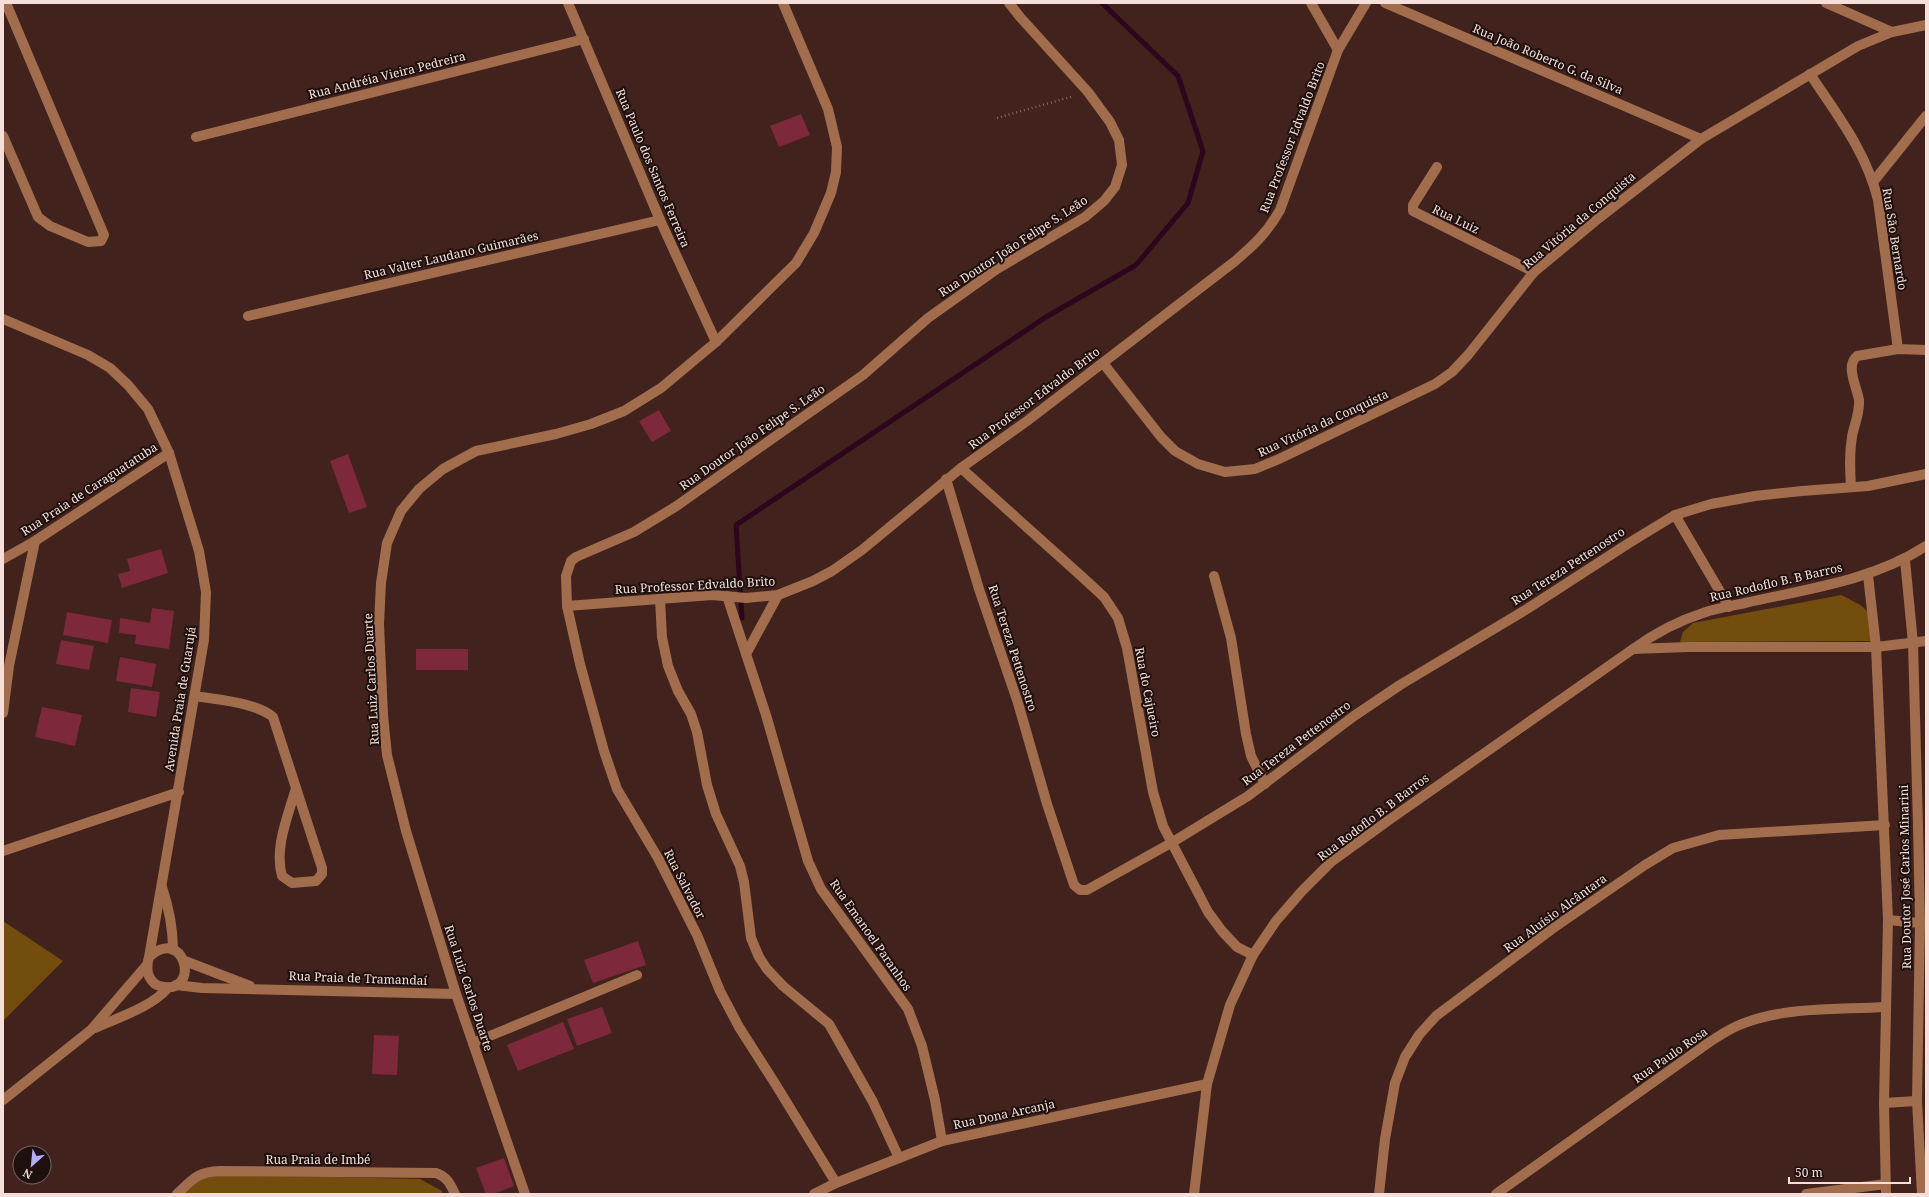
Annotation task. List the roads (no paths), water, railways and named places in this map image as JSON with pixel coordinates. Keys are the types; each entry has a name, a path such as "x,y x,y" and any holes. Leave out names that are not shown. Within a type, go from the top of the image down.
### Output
{"street":[{"path":"3,136 38,217 50,226 88,242 102,241 104,235 6,3"},
{"name":"Rua Paulo dos Santos Ferreira","path":"568,3 660,220 716,342"},
{"name":"Rua Luiz Carlos Duarte","path":"525,1194 456,994 406,831 387,755 383,715 379,624 381,583 387,543 401,512 419,489 443,469 476,451 556,434 591,424 624,411 661,388 716,342 796,263 814,233 832,193 836,172 837,147 828,109 783,3"},
{"name":"Rua Doutor João Felipe S. Leão","path":"566,576 571,561 576,557 634,532 681,502 863,375 934,314 997,269 1085,217 1104,201 1115,187 1122,165 1119,140 1110,122 1088,92 1008,3"},
{"path":"1312,3 1338,50"},
{"name":"Rua Professor Edvaldo Brito","path":"567,606 712,595 746,598 778,595 813,581 832,571 862,550 946,479 1027,421 1234,262 1259,241 1270,228 1280,210 1338,50 1366,3"},
{"name":"Rua João Roberto G. da Silva","path":"1385,3 1700,139"},
{"path":"1826,3 1892,32"},
{"name":"Rua Vitória da Conquista","path":"1103,363 1161,437 1175,451 1198,464 1224,472 1255,469 1279,459 1435,384 1452,372 1468,355 1534,272 1599,218 1700,139 1858,46 1892,32 1926,25"},
{"name":"Rua Andréia Vieira Pedreira","path":"196,137 584,39"},
{"name":"Rua São Bernardo","path":"1810,74 1865,159 1873,182 1878,200 1898,350"},
{"path":"1873,182 1926,116"},
{"name":"Rua Luiz","path":"1437,167 1413,205 1413,211 1534,272"},
{"name":"Rua Valter Laudano Guimarães","path":"248,316 660,220"},
{"name":"Avenida Praia de Guarujá","path":"3,319 88,355 110,368 128,385 148,409 169,453 198,551 206,592 204,640 179,792 148,962"},
{"path":"1851,487 1849,465 1850,449 1859,402 1852,363 1857,356 1898,350 1926,350"},
{"name":"Rua Praia de Caraguatatuba","path":"3,559 34,541 169,453"},
{"name":"Rua do Cajueiro","path":"961,468 1104,597 1118,618 1127,648 1153,792 1163,826 1208,912 1237,947 1253,955"},
{"name":"Rua Tereza Pettenostro","path":"946,479 979,589 1018,703 1047,804 1074,885 1080,890 1087,890 1171,843 1265,784 1354,716 1400,685 1527,609 1629,543 1676,515 1711,504 1754,496 1868,486 1926,474"},
{"path":"1676,515 1729,607"},
{"path":"3,713 6,668 34,541"},
{"name":"Rua Rodoflo B. B Barros","path":"1194,1194 1207,1084 1230,1005 1253,955 1276,921 1302,891 1331,862 1395,815 1648,638 1674,624 1704,612 1868,575 1905,560 1926,546"},
{"name":"Rua Doutor José Carlos Minarini","path":"1905,560 1913,643 1922,825 1920,923 1922,1008 1917,1101 1924,1192"},
{"name":"Rua Doutor José Carlos Minarini","path":"1868,575 1876,648 1888,920 1884,1103 1886,1189"},
{"name":"Rua Salvador","path":"566,576 567,606 580,664 604,751 617,789 658,858 696,935 720,991 739,1027 836,1183"},
{"path":"1214,576 1231,638 1246,734 1251,756 1265,784"},
{"path":"746,654 778,595"},
{"name":"Rua Emanoel Paranhos","path":"727,596 766,714 808,862 821,889 908,1010 922,1046 935,1100 942,1140"},
{"path":"660,600 662,637 668,666 678,691 691,714 697,732 707,785 716,814 740,866 744,882 751,938 759,957 767,969 783,986 830,1024 873,1102 899,1158"},
{"path":"1634,649 1688,647 1876,648 1926,641"},
{"path":"195,696 256,707 267,712 273,717 322,868 322,874 316,881 292,883 282,876 279,866 281,842 296,788"},
{"path":"3,851 179,792"},
{"name":"Rua Aluísio Alcântara","path":"1378,1194 1385,1139 1395,1083 1405,1057 1420,1035 1436,1016 1552,929 1672,848 1719,835 1885,825"},
{"name":"Avenida Praia de Guarujá","path":"162,887 169,907 173,930 173,950"},
{"path":"1888,920 1920,923"},
{"path":"3,1100 92,1030 156,951 164,948 173,950 180,954 185,961 186,970 183,979 148,1003 92,1030"},
{"name":"Rua Praia de Tramandaí","path":"185,961 258,988"},
{"path":"148,962 147,974 152,982 159,987 172,986"},
{"path":"473,1043 637,975"},
{"name":"Rua Praia de Tramandaí","path":"172,986 456,994"},
{"name":"Rua Paulo Rosa","path":"1496,1194 1711,1041 1737,1026 1768,1016 1803,1011 1885,1007"},
{"name":"Rua Dona Arcanja","path":"814,1194 836,1183 942,1140 1207,1084"},
{"path":"1884,1103 1917,1101"},
{"name":"Rua Praia de Imbé","path":"177,1194 195,1177 203,1172 220,1171 436,1172 449,1181 455,1194"},
{"path":"1806,1194 1886,1189"}],"waterway":[{"path":"742,618 736,525 1046,317 1136,265 1188,203 1203,151 1178,76 1102,3"}]}
